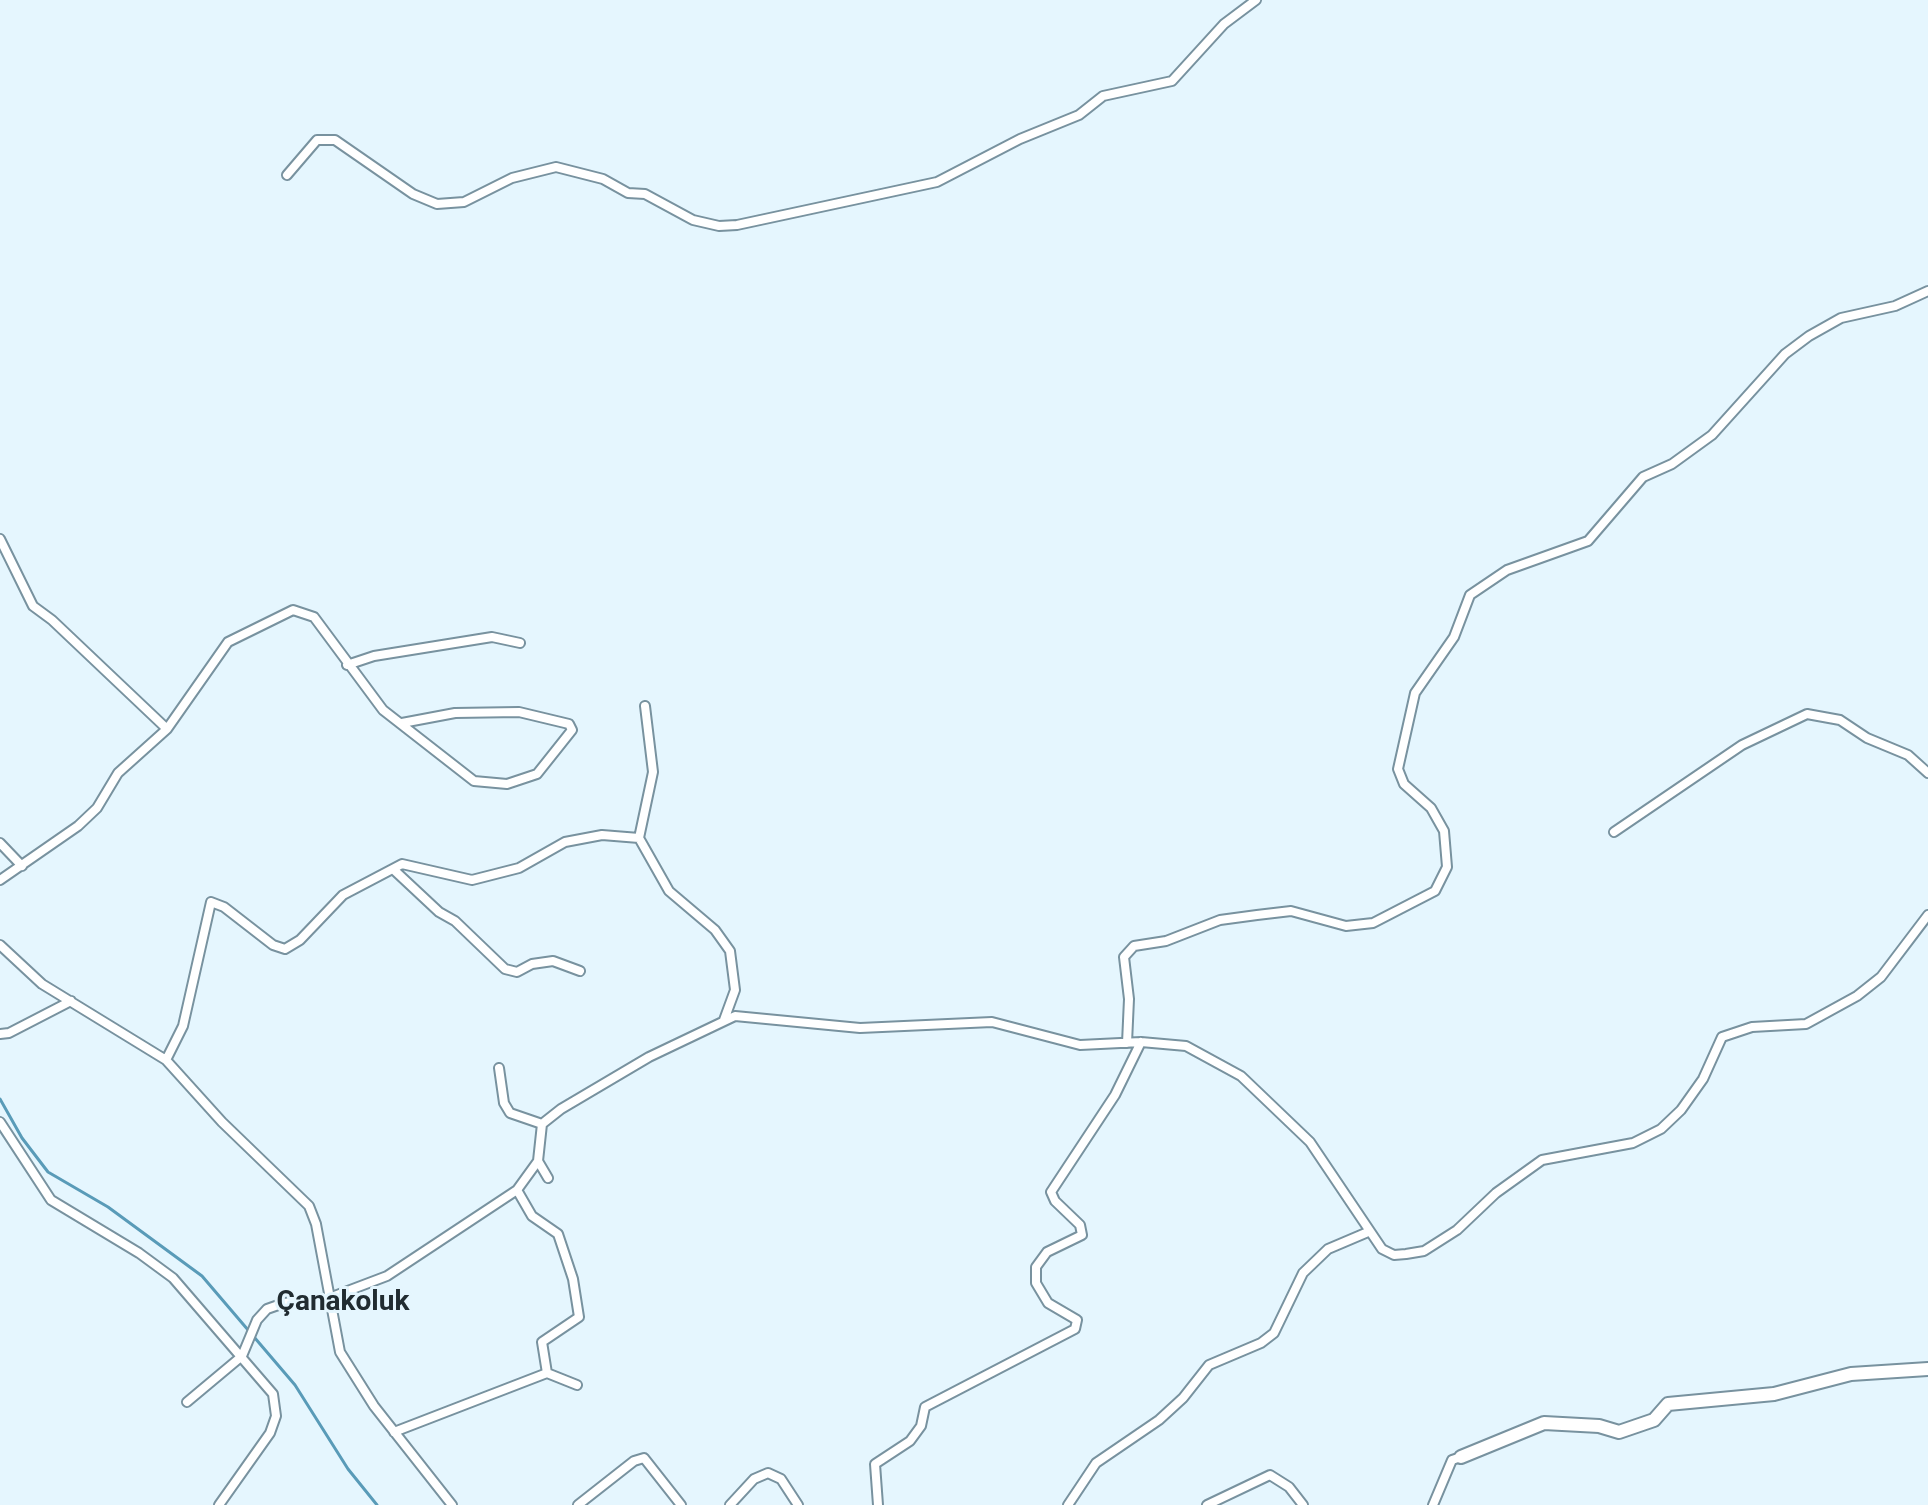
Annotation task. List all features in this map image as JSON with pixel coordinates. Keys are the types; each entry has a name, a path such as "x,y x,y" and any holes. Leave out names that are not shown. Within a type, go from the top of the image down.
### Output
{"street":[{"path":"287,175 317,140 335,140 413,194 437,204 464,202 512,178 556,167 603,179 628,193 645,194 693,220 719,226 737,225 937,182 1020,139 1079,115 1103,96 1172,81 1224,24 1256,0"},
{"path":"1127,1043 1129,999 1124,957 1134,946 1166,941 1220,920 1291,911 1346,926 1373,923 1435,891 1444,879 1447,867 1444,831 1431,808 1404,784 1398,769 1415,693 1454,637 1470,595 1507,570 1588,541 1643,477 1672,464 1712,435 1785,354 1809,336 1841,318 1895,306 1928,291"},
{"path":"0,539 33,606 63,629 167,729"},
{"path":"0,880 78,826 97,808 118,773 167,729 228,642 293,610 314,617 383,710 474,781 507,784 537,774 572,730 569,724 519,712 455,713 402,723"},
{"path":"347,665 374,656 492,637 520,643"},
{"path":"645,706 653,772 639,838 669,891 715,930 730,951 735,990 724,1020"},
{"path":"1614,832 1742,745 1807,714 1840,720 1867,738 1908,755 1928,773"},
{"path":"166,1060 183,1026 211,902 224,907 273,945 285,949 300,940 343,895 402,864 472,880 519,868 565,842 602,835 639,838"},
{"path":"0,843 22,866"},
{"path":"393,869 439,912 455,921 505,969 517,972 532,964 553,961 580,971"},
{"path":"542,1124 649,1057 724,1020 756,1016 800,1024 874,1028 992,1022 1080,1045 1141,1042 1186,1046 1241,1076 1310,1142 1382,1249 1394,1255 1424,1251 1457,1230 1507,1185 1542,1160 1633,1143 1661,1129 1681,1110 1703,1079 1722,1037 1752,1027 1806,1024 1857,996 1881,977 1928,915"},
{"path":"0,945 42,984 166,1060 222,1122 309,1206 316,1224 340,1352 353,1378 452,1505"},
{"path":"0,1034 9,1033 71,1001"},
{"path":"878,1505 875,1464 910,1441 921,1426 925,1407 1075,1329 1077,1320 1048,1303 1036,1283 1036,1267 1047,1252 1082,1235 1080,1225 1055,1201 1051,1192 1115,1095 1141,1042"},
{"path":"499,1068 504,1103 510,1113 542,1124"},
{"path":"0,1122 51,1200 139,1253 173,1278 273,1394 276,1416 270,1433 219,1505"},
{"path":"187,1402 242,1356 253,1329 267,1309 284,1303 329,1298 387,1276 517,1190 538,1161 542,1124"},
{"path":"538,1161 548,1178"},
{"path":"517,1190 532,1216 558,1234 573,1279 579,1317 542,1342 547,1373"},
{"path":"1068,1505 1096,1463 1159,1420 1183,1398 1209,1365 1261,1343 1274,1333 1303,1273 1328,1249 1368,1232"},
{"path":"1433,1505 1452,1460 1544,1423 1599,1426 1619,1432 1654,1420 1668,1404 1774,1394 1851,1374 1928,1369"},
{"path":"394,1432 547,1373 577,1385"},
{"path":"578,1505 634,1461 644,1458 681,1505"},
{"path":"730,1505 754,1479 768,1473 781,1479 798,1505"},
{"path":"1207,1505 1270,1475 1289,1487 1303,1505"}],"waterway":[{"path":"0,1099 22,1138 48,1172 108,1207 202,1276 295,1385 348,1469 377,1505"}],"district":[{"name":"Çanakoluk","path":"343,1303"}]}
